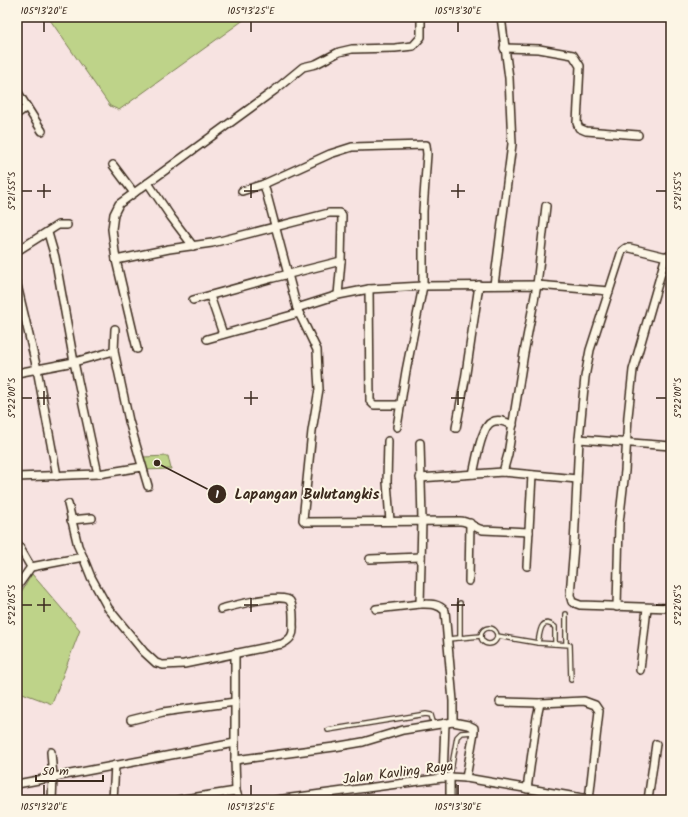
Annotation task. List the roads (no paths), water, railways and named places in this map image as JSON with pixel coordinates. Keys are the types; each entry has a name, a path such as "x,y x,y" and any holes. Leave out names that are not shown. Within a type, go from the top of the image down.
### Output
{"street":[{"path":"137,349 116,260 112,229 114,214 119,204 275,90 303,67 316,64 339,52 352,49 413,46 421,37 421,17"},
{"path":"494,285 512,144 509,78 501,17"},
{"path":"504,48 539,49 573,55 580,66 579,128 586,131 638,135"},
{"path":"17,91 42,131"},
{"path":"17,114 27,107"},
{"path":"242,191 264,184 330,154 352,147 426,145 427,154 423,211 423,286 406,371 397,427"},
{"path":"113,165 134,193"},
{"path":"148,183 193,246"},
{"path":"264,184 298,311 317,350 319,389 312,431 304,522 390,522 422,520 460,521 470,523 483,530 529,532"},
{"path":"503,472 508,454 524,353 537,285 546,206"},
{"path":"116,260 212,243 329,212 339,213 342,215 341,261 338,295"},
{"path":"17,251 42,234 48,233 58,226 67,225"},
{"path":"48,233 55,258 74,362 98,474"},
{"path":"617,607 619,523 633,370 668,257 630,248 623,250 620,254 588,362 579,439 570,599 575,604 580,605 617,607 647,608 671,608"},
{"path":"193,300 341,261"},
{"path":"17,285 37,369 57,476"},
{"path":"456,428 465,380 479,285"},
{"path":"207,339 298,311 338,295 369,289 423,286 537,285 609,291"},
{"path":"369,289 370,401 374,405 401,405"},
{"path":"210,296 223,334"},
{"path":"115,329 114,351 129,421 148,486"},
{"path":"17,373 74,362 114,351"},
{"path":"473,474 484,432 488,424 500,420 513,425"},
{"path":"579,439 671,446"},
{"path":"388,440 390,522"},
{"path":"420,443 422,520 420,604"},
{"path":"17,477 98,474 142,467"},
{"path":"420,478 503,472 577,479"},
{"path":"527,566 532,475"},
{"path":"68,504 78,546 91,577 108,608 144,652 156,662 163,665 184,664 282,644 292,638 294,632 290,600 280,597 221,608"},
{"path":"71,520 92,518"},
{"path":"469,581 470,523"},
{"path":"17,543 31,567"},
{"path":"17,587 31,567 83,557"},
{"path":"370,559 421,558"},
{"path":"376,609 420,604 436,605 442,607 445,611 453,701 449,723 447,778 450,800"},
{"path":"640,670 647,608"},
{"path":"235,653 235,760 236,791 239,800"},
{"path":"500,702 540,703 584,701 595,705 599,711 590,800"},
{"path":"131,720 163,712 235,702"},
{"path":"527,789 540,703"},
{"path":"235,760 363,742 403,730 449,723 468,725 474,728 466,778"},
{"path":"17,784 235,743"},
{"path":"648,800 656,744"},
{"path":"51,752 53,777 52,800"},
{"path":"113,800 114,765"},
{"name":"Jalan Kavling Raya","path":"276,800 447,778 466,778 590,800"},
{"path":"178,800 236,791"}],"lane":[{"path":"460,603 460,638"},
{"path":"566,614 566,644"},
{"path":"538,643 542,625 545,624 554,625 555,627 555,644"},
{"path":"481,636 483,631 489,628 494,630 497,636"},
{"path":"448,639 481,636"},
{"path":"481,636 484,641 489,644 495,641 497,636"},
{"path":"497,636 538,643 566,644 571,647 571,680"},
{"path":"328,730 426,714 431,715 434,725"},
{"path":"447,778 457,737 461,733 474,732"}],"place":[{"name":"Lapangan Bulutangkis","path":"157,463"}]}
